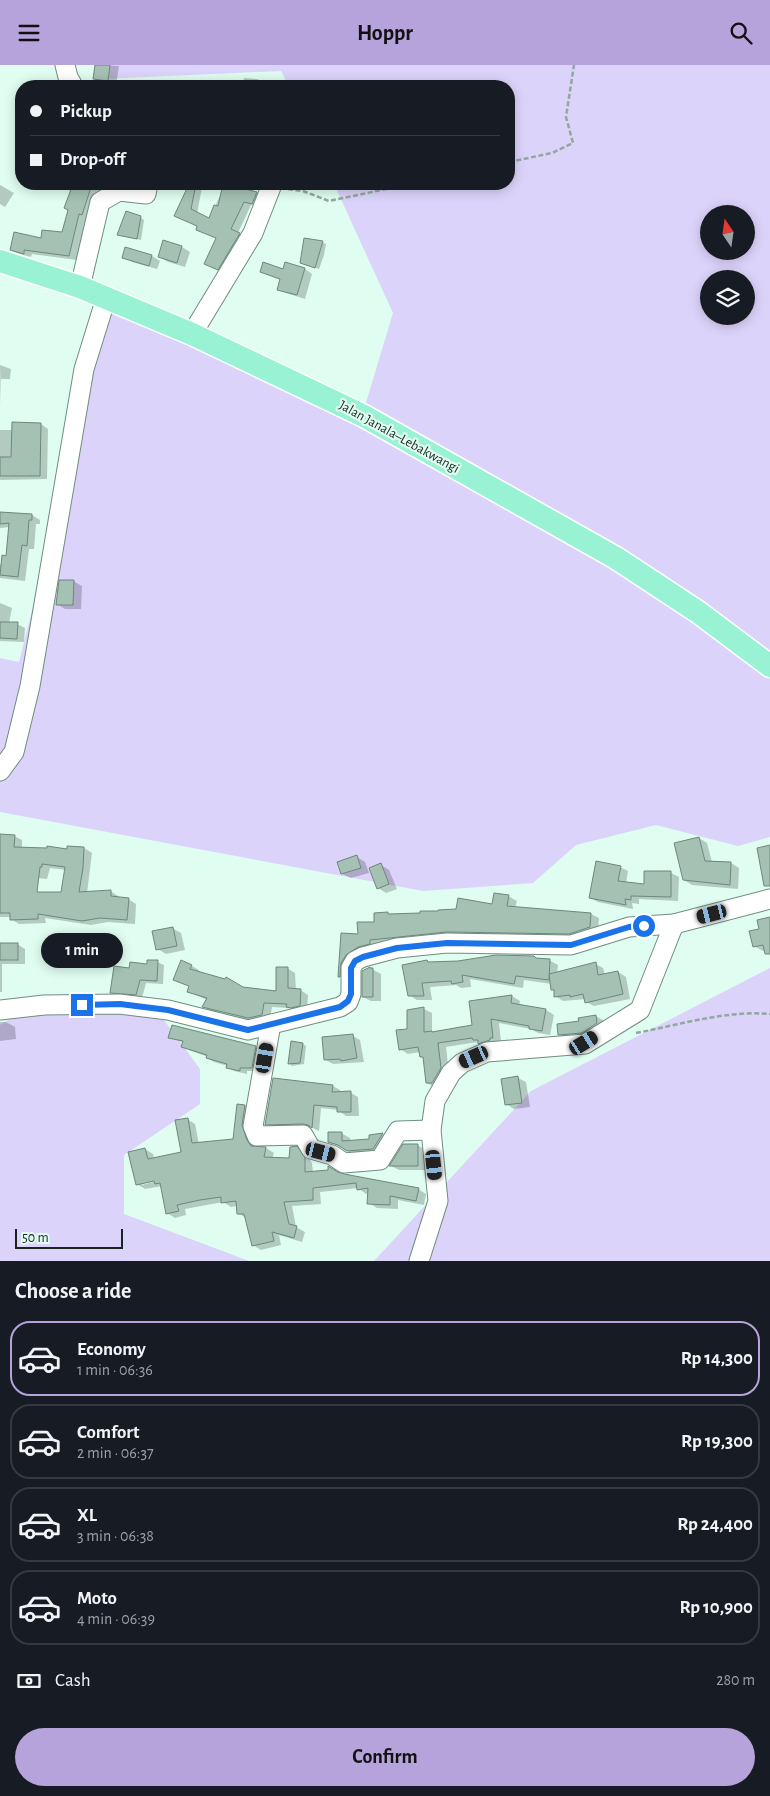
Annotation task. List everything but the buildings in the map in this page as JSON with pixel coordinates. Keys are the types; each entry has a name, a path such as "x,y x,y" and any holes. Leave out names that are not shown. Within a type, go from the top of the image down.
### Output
{"main road":[{"name":"Jalan Janala–Lebakwangi","path":"0,261 80,287 192,333 364,416 616,558 698,612 770,667"}],"street":[{"path":"66,65 70,80"},
{"path":"80,287 100,202 119,191 146,194 147,190"},
{"path":"192,333 253,233 269,190"},
{"path":"0,771 14,752 30,686 84,369 106,298"},
{"path":"0,1010 44,1005 120,1004 168,1010 248,1030 340,1007 348,1001 351,994 351,968 355,961 397,948 447,943 571,945 629,927 674,924 770,899"},
{"path":"419,1261 438,1201 431,1130 435,1101 451,1073 462,1063 486,1052 584,1043 640,1010 674,924"},
{"path":"271,1024 253,1127 257,1136 303,1135 311,1149 332,1155 344,1163 380,1160 398,1131 431,1130"}],"path":[{"path":"515,161 552,153 573,143 566,117 574,65"},
{"path":"298,190 330,201 382,190"},
{"path":"631,1034 724,1015 770,1014"}],"shaded area":[{"path":"101,65 770,65 770,837 738,846 656,825 576,845 533,883 423,891 0,812 0,658 19,662 109,306 365,406 393,313 337,190 515,190 515,80 286,80 281,71 101,79"},
{"path":"770,968 770,1261 374,1261 531,1091"},
{"path":"150,1001 200,1069 200,1104 124,1155 124,1214 249,1261 0,1261 0,1025 29,1007"}],"route":[{"path":"82,1005 120,1004 168,1010 248,1030 340,1007 348,1001 351,994 351,968 355,961 397,948 447,943 571,945 629,927 644,926"}]}
